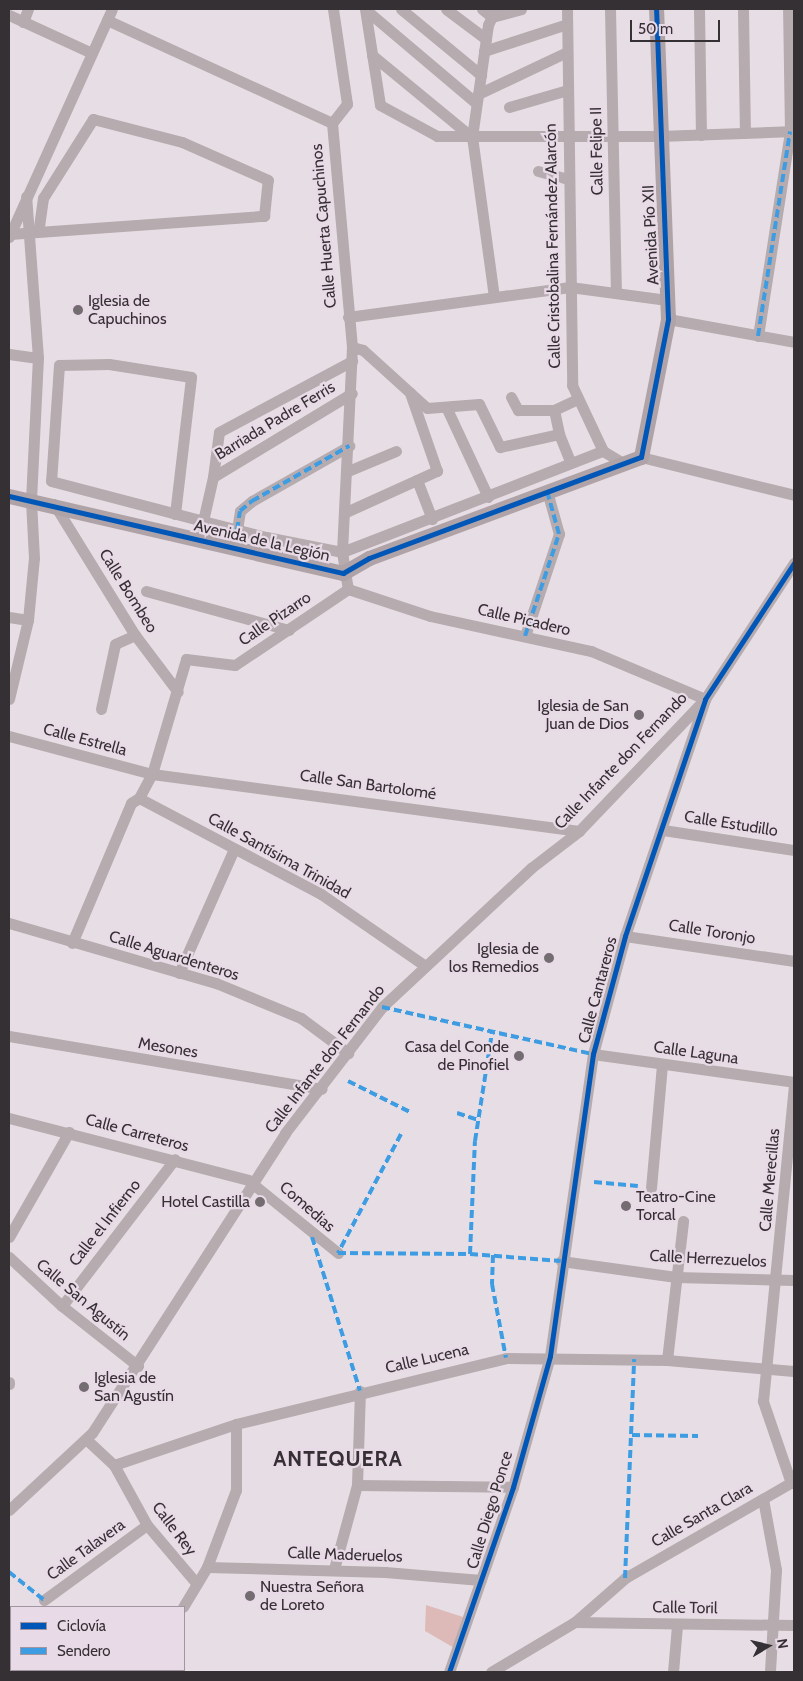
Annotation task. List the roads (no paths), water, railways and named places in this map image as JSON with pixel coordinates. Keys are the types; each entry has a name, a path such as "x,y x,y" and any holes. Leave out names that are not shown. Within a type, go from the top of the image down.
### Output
{"main road":[{"name":"Avenida Pío XII","path":"640,457 668,319 659,136 656,9"},
{"name":"Avenida de la Legión","path":"9,496 54,504 343,573 369,558 640,457"}],"street":[{"path":"24,22 28,9"},
{"path":"39,228 42,198 93,119 182,142 268,180 264,216 39,228 27,233 9,235 112,9"},
{"name":"Calle Huerta Capuchinos","path":"333,9 347,104 332,123 352,348 349,446"},
{"path":"401,9 481,75"},
{"path":"446,9 486,39"},
{"path":"482,9 494,13 521,9"},
{"name":"Calle Cristobalina Fernández Alarcón","path":"567,9 567,136 572,385 603,451"},
{"name":"Calle Felipe II","path":"610,9 616,293"},
{"path":"699,9 701,135"},
{"path":"743,9 744,133"},
{"path":"758,336 792,131 788,9"},
{"path":"366,10 477,99"},
{"path":"366,10 380,105 437,136 659,136 792,131"},
{"path":"494,13 486,39 472,137 494,297"},
{"path":"9,16 92,54"},
{"path":"107,20 332,123"},
{"path":"484,52 567,24"},
{"path":"477,99 567,52"},
{"path":"372,55 472,137"},
{"path":"509,107 567,90"},
{"path":"538,171 568,179"},
{"path":"9,699 28,620 34,558 30,500 38,358 27,233 26,196"},
{"path":"348,317 570,287 667,300"},
{"path":"668,319 794,342"},
{"path":"352,348 363,350 427,408 447,409 479,404 500,447 559,434"},
{"path":"9,354 38,358"},
{"name":"Barriada Padre Ferris","path":"204,540 202,521 214,477 219,432 352,361"},
{"name":"Avenida de la Legión","path":"175,514 191,378 109,364 59,366 50,481 175,514 237,530 342,552 432,519 603,451"},
{"path":"346,512 437,471 409,391"},
{"name":"Barriada Padre Ferris","path":"214,477 352,393"},
{"path":"511,397 518,410 554,410 578,399"},
{"path":"447,409 488,497"},
{"path":"554,410 559,434 571,463"},
{"path":"348,589 343,573 342,552 349,446"},
{"path":"237,530 240,511 252,501 349,446"},
{"path":"348,471 396,451"},
{"path":"603,451 625,464"},
{"path":"640,457 794,495"},
{"path":"417,480 432,519"},
{"path":"525,636 559,534 547,491"},
{"name":"Calle Bombeo","path":"54,504 135,635 178,692"},
{"path":"705,699 792,573"},
{"name":"Calle Picadero","path":"348,589 430,616 591,651 705,699"},
{"name":"Calle Pizarro","path":"72,943 131,803 139,798 152,774 178,692 186,659 235,665 348,589"},
{"path":"146,591 289,630"},
{"path":"9,617 28,620"},
{"path":"101,709 116,644 135,635"},
{"name":"Calle Cantareros","path":"550,1356 561,1261 594,1054 626,936 664,830 705,699"},
{"name":"Calle Infante don Fernando","path":"11,1506 86,1440 138,1366 256,1184 286,1133 322,1089 382,1007 424,965 579,831 705,699"},
{"name":"Calle Estrella","path":"9,736 152,774"},
{"name":"Calle San Bartolomé","path":"152,774 579,831"},
{"name":"Calle Santísima Trinidad","path":"139,798 321,894 424,965"},
{"name":"Calle Estudillo","path":"664,830 794,850"},
{"path":"179,972 234,849"},
{"name":"Calle Aguardenteros","path":"9,923 72,943 179,972 301,1018 348,1053"},
{"name":"Calle Toronjo","path":"626,936 794,961"},
{"name":"Mesones","path":"9,1036 322,1089"},
{"name":"Calle Laguna","path":"594,1054 794,1084"},
{"path":"651,1188 662,1065"},
{"name":"Calle Merecillas","path":"793,1482 763,1401 776,1278 791,1164 794,1084"},
{"name":"Calle Carreteros","path":"9,1118 175,1159 256,1184"},
{"path":"9,1238 69,1132"},
{"name":"Calle el Infierno","path":"62,1306 175,1159"},
{"name":"Comedias","path":"256,1184 312,1237 338,1253"},
{"path":"667,1360 683,1221"},
{"name":"Calle San Agustín","path":"9,1257 62,1306 138,1366"},
{"name":"Calle Herrezuelos","path":"561,1261 676,1277 776,1278 794,1280"},
{"name":"Calle Lucena","path":"114,1465 236,1424 360,1391 506,1358 550,1356 667,1360 794,1372"},
{"name":"Calle Diego Ponce","path":"449,1671 513,1487 550,1356"},
{"path":"334,1569 357,1485 360,1391"},
{"path":"184,1606 207,1567 236,1490 236,1424"},
{"path":"86,1440 114,1465"},
{"name":"Calle Rey","path":"114,1465 147,1525 197,1584"},
{"name":"Calle Santa Clara","path":"491,1672 575,1622 625,1578 793,1482"},
{"path":"357,1485 513,1487"},
{"path":"763,1499 776,1570 776,1624 770,1672"},
{"name":"Calle Talavera","path":"44,1600 147,1525"},
{"name":"Calle Maderuelos","path":"207,1567 334,1569 481,1580"},
{"name":"Calle Toril","path":"575,1622 677,1625 794,1625"},
{"path":"673,1672 677,1625"}],"place":[{"name":"Iglesia de Capuchinos","path":"78,310"},
{"name":"Iglesia de San Juan de Dios","path":"639,715"},
{"name":"Iglesia de los Remedios","path":"549,958"},
{"name":"Casa del Conde de Pinofiel","path":"519,1056"},
{"name":"Hotel Castilla","path":"260,1202"},
{"name":"Teatro-Cine Torcal","path":"626,1206"},
{"name":"Iglesia de San Agustín","path":"84,1387"},
{"name":"Nuestra Señora de Loreto","path":"250,1596"}],"district":[{"name":"ANTEQUERA","path":"338,1459"}]}
